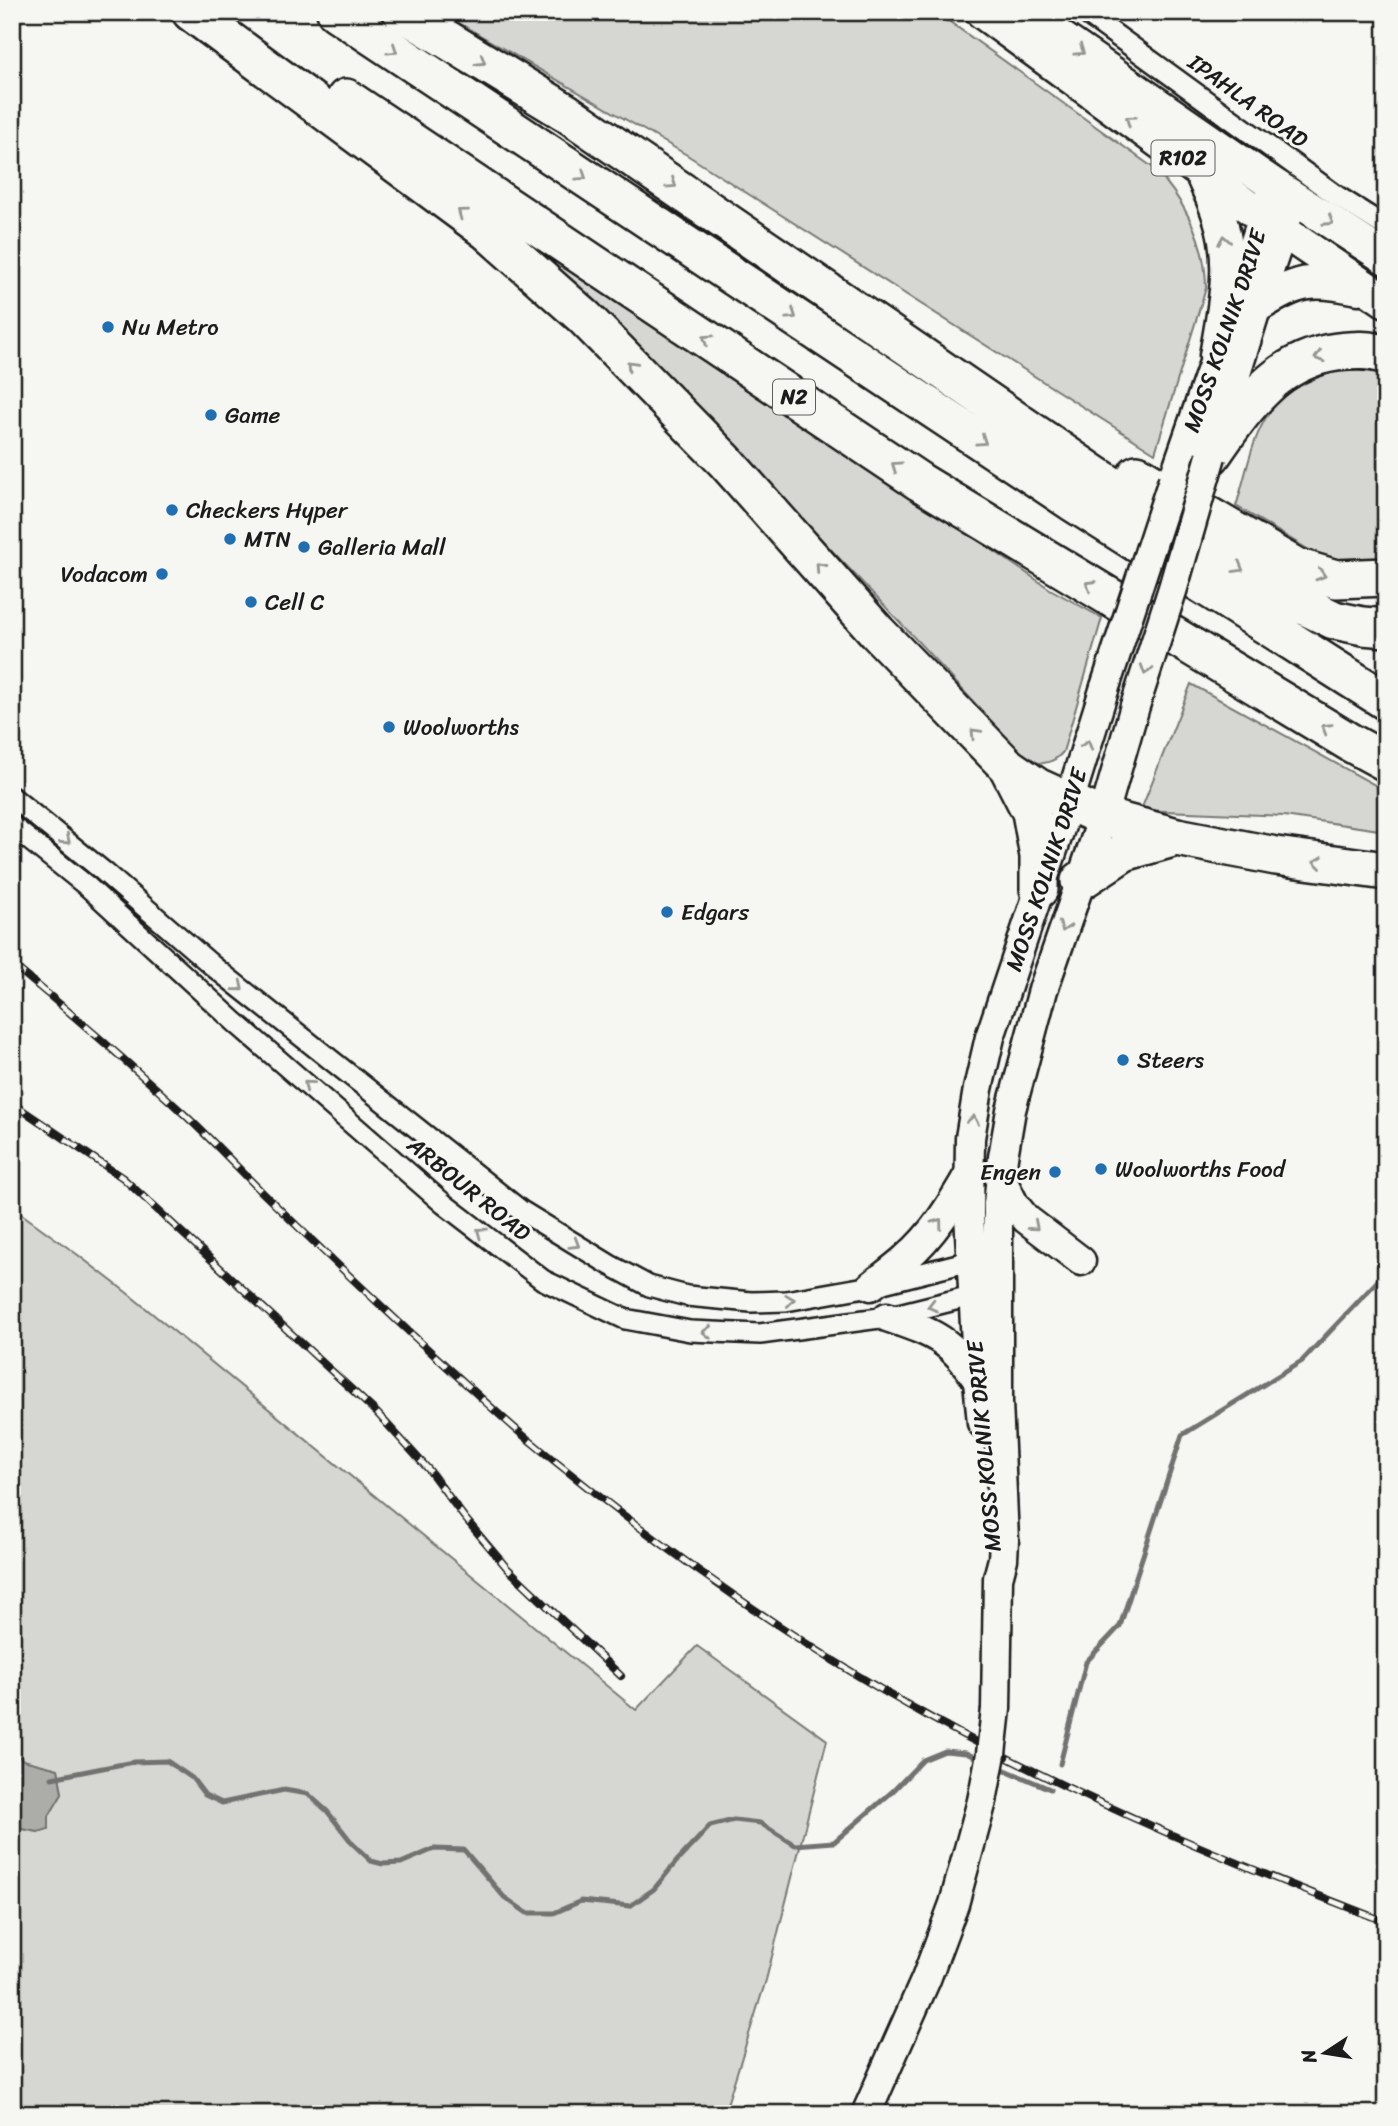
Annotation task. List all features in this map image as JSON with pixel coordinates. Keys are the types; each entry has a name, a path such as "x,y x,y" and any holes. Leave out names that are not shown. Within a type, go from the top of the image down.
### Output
{"highway":[{"path":"191,12 486,231 584,317 725,461 878,633 1008,766 1037,787 1103,817 1177,836 1276,856 1386,871"},
{"name":"N2","path":"216,12 920,482 1350,743 1386,762"},
{"path":"336,12 1074,503 1386,701"},
{"path":"402,12 568,113 1094,474 1233,565 1299,604 1334,620 1386,628"},
{"path":"757,242 1296,567 1336,579 1386,577"},
{"path":"1220,437 1263,388 1282,373 1306,361 1354,350 1386,355"},
{"path":"1008,766 1031,812 1040,856 1040,889"},
{"path":"1080,881 1124,852 1177,836"}],"main road":[{"name":"R102","path":"982,12 1273,224 1378,296"},
{"name":"R102","path":"1024,12 1284,192 1386,258"},
{"path":"1200,170 1219,216 1226,250 1228,289 1216,356"},
{"name":"MOSS KOLNIK DRIVE","path":"998,1578 993,1560 978,1381 985,1292 998,1255 998,1204 1011,1110 1042,989 1103,817 1220,437 1257,306 1273,224 1284,192"},
{"name":"MOSS KOLNIK DRIVE","path":"866,2114 926,1979 954,1904 982,1801 996,1709 998,1578 1004,1540 998,1402 985,1292 971,1261 970,1173 972,1125 978,1089 990,1037 1196,410 1240,288 1273,224"},
{"path":"1257,306 1285,289 1305,282 1337,283 1378,296"},
{"path":"871,1286 906,1258 928,1235 970,1173"},
{"path":"1001,1178 1014,1204 1026,1219 1081,1261"},
{"path":"887,1317 924,1331 952,1346 965,1359 978,1381"}],"street":[{"name":"IPAHLA ROAD","path":"1084,12 1337,196 1386,227"},
{"name":"ARBOUR ROAD","path":"12,797 214,967 520,1210 649,1286 687,1296 751,1302 786,1301 871,1286 998,1255"},
{"name":"ARBOUR ROAD","path":"12,826 88,887 235,1022 444,1204 543,1280 625,1319 690,1331 760,1334 887,1317 985,1292"},
{"path":"88,887 103,871"}],"shaded area":[{"path":"440,12 936,12 1155,169 1185,209 1198,239 1206,288 1155,453 687,155"},
{"path":"515,225 1050,589 1102,618 1063,752 1054,760 1045,763 1024,757 836,555"},
{"path":"1359,367 1386,371 1386,561 1338,562 1316,554 1236,506 1258,434 1277,403 1310,381"},
{"path":"1191,684 1386,791 1386,831 1284,816 1141,810"},
{"path":"12,1207 126,1292 636,1710 697,1646 827,1740 766,1980 724,2114 12,2114 12,1827 38,1832 62,1794 58,1769 22,1760 12,1750"},
{"path":"12,1750 23,1760 58,1769 62,1794 49,1816 49,1829 38,1832 12,1827"}],"waterway":[{"path":"1060,1764 1086,1662 1120,1626 1182,1435 1302,1361 1386,1272"},
{"path":"52,1778 133,1762 167,1761 192,1778 205,1795 222,1803 284,1790 308,1794 327,1811 353,1844 371,1861 383,1864 401,1863 434,1849 464,1850 504,1897 527,1913 554,1913 581,1901 630,1906 654,1889 710,1826 734,1820 760,1823 795,1845 834,1842 893,1791 923,1760 945,1751 966,1753 981,1760"},
{"path":"996,1766 1050,1789"}],"railway":[{"path":"12,964 100,1038 185,1115 334,1262 506,1421 627,1517 734,1595 845,1668 1011,1760 1170,1834 1386,1922"},
{"path":"12,1103 123,1178 377,1413 429,1470 507,1568 621,1676"}],"place":[{"name":"Nu Metro","path":"108,327"},
{"name":"Game","path":"211,415"},
{"name":"Checkers Hyper","path":"172,510"},
{"name":"MTN","path":"230,539"},
{"name":"Galleria Mall","path":"304,547"},
{"name":"Vodacom","path":"162,574"},
{"name":"Cell C","path":"251,602"},
{"name":"Woolworths","path":"389,727"},
{"name":"Edgars","path":"667,912"},
{"name":"Steers","path":"1123,1060"},
{"name":"Woolworths Food","path":"1101,1169"},
{"name":"Engen","path":"1055,1172"}]}
